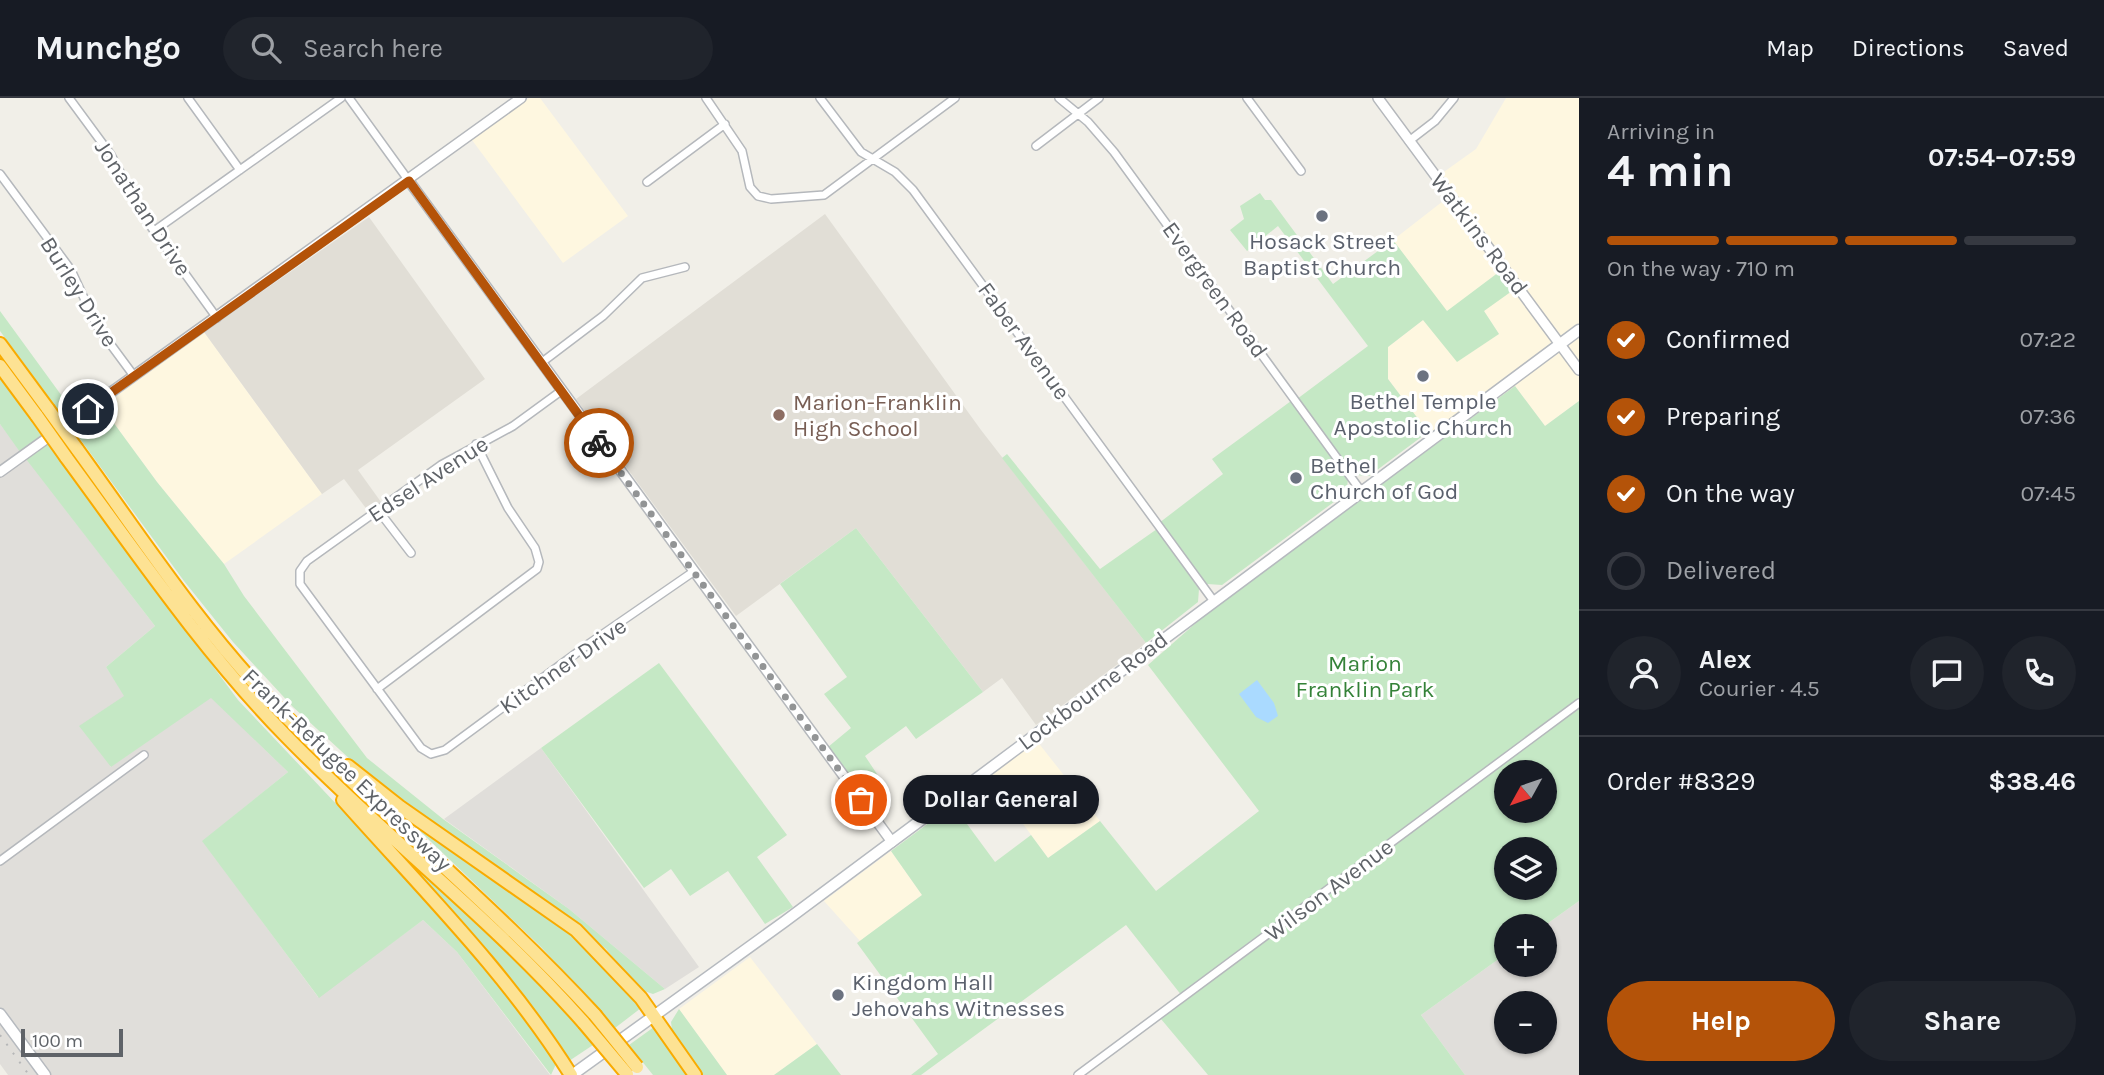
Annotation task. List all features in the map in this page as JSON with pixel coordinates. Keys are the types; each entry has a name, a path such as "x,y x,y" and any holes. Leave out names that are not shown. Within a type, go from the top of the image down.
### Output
{"highway":[{"name":"Frank-Refugee Expressway","path":"0,344 42,413"},
{"name":"Frank-Refugee Expressway","path":"0,366 42,413 214,634 298,728 525,941 634,1073"},
{"name":"Frank-Refugee Expressway","path":"72,453 209,648 287,737 590,1019"},
{"path":"298,728 400,807 576,929 616,969 653,1015 695,1075"},
{"path":"287,737 491,962 540,1027 571,1075"}],"main road":[{"name":"Lockbourne Road","path":"571,1075 892,842 1213,600 1579,330"},
{"path":"0,1014 45,1075"}],"street":[{"name":"Jonathan Drive","path":"69,98 111,155 154,231 217,318"},
{"path":"188,98 240,170"},
{"path":"154,231 341,98"},
{"path":"349,98 892,842"},
{"path":"0,472 409,181 521,98"},
{"path":"706,98 742,151 747,182 758,196 771,199 824,195 956,98"},
{"name":"Faber Avenue","path":"820,98 861,152 895,172 914,190 1213,600"},
{"path":"940,98 946,105"},
{"name":"Evergreen Road","path":"1059,98 1114,152 1360,491"},
{"path":"1036,146 1099,98"},
{"path":"1247,98 1301,171"},
{"name":"Watkins Road","path":"1378,98 1579,370"},
{"path":"1409,141 1434,121 1454,98"},
{"path":"647,182 725,124"},
{"name":"Burley Drive","path":"0,174 71,270 97,326 134,376"},
{"path":"541,363 603,316 642,278 685,267"},
{"name":"Edsel Avenue","path":"377,689 300,584 300,571 307,561 378,510 476,444 513,426 561,391"},
{"path":"377,689 532,575 539,562 535,548 508,508 476,444"},
{"path":"378,510 411,553"},
{"name":"Kitchner Drive","path":"377,689 421,748 431,754 445,750 590,643 693,572"},
{"name":"Wilson Avenue","path":"1083,1074 1579,702"},
{"path":"0,861 144,755"}],"shaded area":[{"path":"529,98 540,98 628,216 563,263 472,140"},
{"path":"1506,98 1579,98 1579,401 1545,426 1515,386 1437,444 1388,379 1388,347 1423,320 1499,334 1484,311 1499,272 1447,312 1393,240 1447,198 1434,179 1476,149"},
{"name":"Marion-Franklin High School","path":"825,214 981,430 1146,643 1036,725 1002,678 983,692 856,528 736,616 576,399"},
{"path":"369,217 485,379 358,470 381,502 368,511 344,479 322,494 204,332"},
{"path":"204,332 322,494 224,564 157,482 102,407"},
{"path":"0,424 155,626 106,667 125,696 110,767 211,697 288,772 203,841 318,997 423,920 457,952 550,1075 8,1075 0,1064"},
{"path":"1033,736 1100,821 1048,858 986,773"},
{"path":"541,748 699,967 665,989 569,909 444,819"},
{"path":"891,851 922,895 860,941 824,901"},
{"path":"1579,901 1579,1075 1465,1075 1421,1015 1494,962 1494,977 1557,977 1557,917"},
{"path":"750,957 817,1044 774,1075 727,1075 679,1009"}],"green space":[{"path":"1260,193 1265,200 1271,200 1333,284 1393,240 1447,311 1499,272 1512,291 1484,311 1499,334 1457,362 1423,320 1388,347 1388,379 1428,432 1369,476 1354,475 1297,399 1368,346 1278,226 1247,251 1230,230 1244,219 1240,206"},
{"path":"0,311 67,403 63,417 0,331"},
{"path":"0,378 42,436 20,452 0,424"},
{"name":"Marion Franklin Park","path":"1515,386 1545,426 1579,401 1579,698 1182,996 1126,925 921,1075 911,1075 938,1054 857,943 922,895 891,851 953,805 995,862 1031,835 1048,858 1100,821 1156,891 1259,811 1148,665 1213,608"},
{"path":"1291,401 1348,480 1346,493 1222,585 1207,584 1159,523 1223,474 1212,459"},
{"path":"102,407 157,482 224,564 244,596 367,758 443,819 569,909 665,989 653,994 638,989 606,949 554,906 386,792 293,707 233,642 184,581 72,428"},
{"path":"48,444 238,700 460,935 551,1052 556,1064 551,1075 457,952 423,920 319,998 202,841 288,772 211,698 111,767 79,726 124,696 106,667 155,626 26,459"},
{"path":"1007,454 1100,569 1157,529 1199,589 1198,602 1146,643 1002,458"},
{"path":"856,528 983,692 916,739 906,726 865,756 879,777 860,790 828,747 851,728 824,694 847,677 780,584"},
{"path":"659,663 787,835 757,857 793,907 765,924 728,871 690,896 671,869 644,888 541,748"},
{"path":"1579,706 1579,901 1557,917 1557,914 1494,914 1494,962 1421,1015 1465,1075 1208,1075 1161,1019 1494,770 1494,823 1557,823 1558,760 1507,760"},
{"path":"402,814 583,942 639,1001 641,1008 615,1028 541,947"},
{"path":"399,850 543,987 593,1045 569,1061 515,986 397,852"},
{"path":"679,1009 727,1075 700,1075 672,1030 671,1022"},
{"path":"654,1027 689,1075 653,1075 629,1045"},
{"path":"817,1044 841,1075 774,1075"}],"water":[{"path":"1257,680 1274,703 1278,716 1268,723 1256,717 1239,694"}],"railway":[{"path":"0,1035 29,1075"}],"way so far":[{"path":"599,443 861,800"}],"place":[{"name":"Hosack Street Baptist Church","path":"1322,216"},
{"name":"Bethel Temple Apostolic Church","path":"1423,376"},
{"name":"Marion-Franklin High School","path":"779,415"},
{"name":"Bethel Church of God","path":"1296,478"},
{"name":"Dollar General","path":"861,800"},
{"name":"Kingdom Hall Jehovahs Witnesses","path":"838,995"}],"route":[{"path":"88,409 409,181 599,443"}]}
